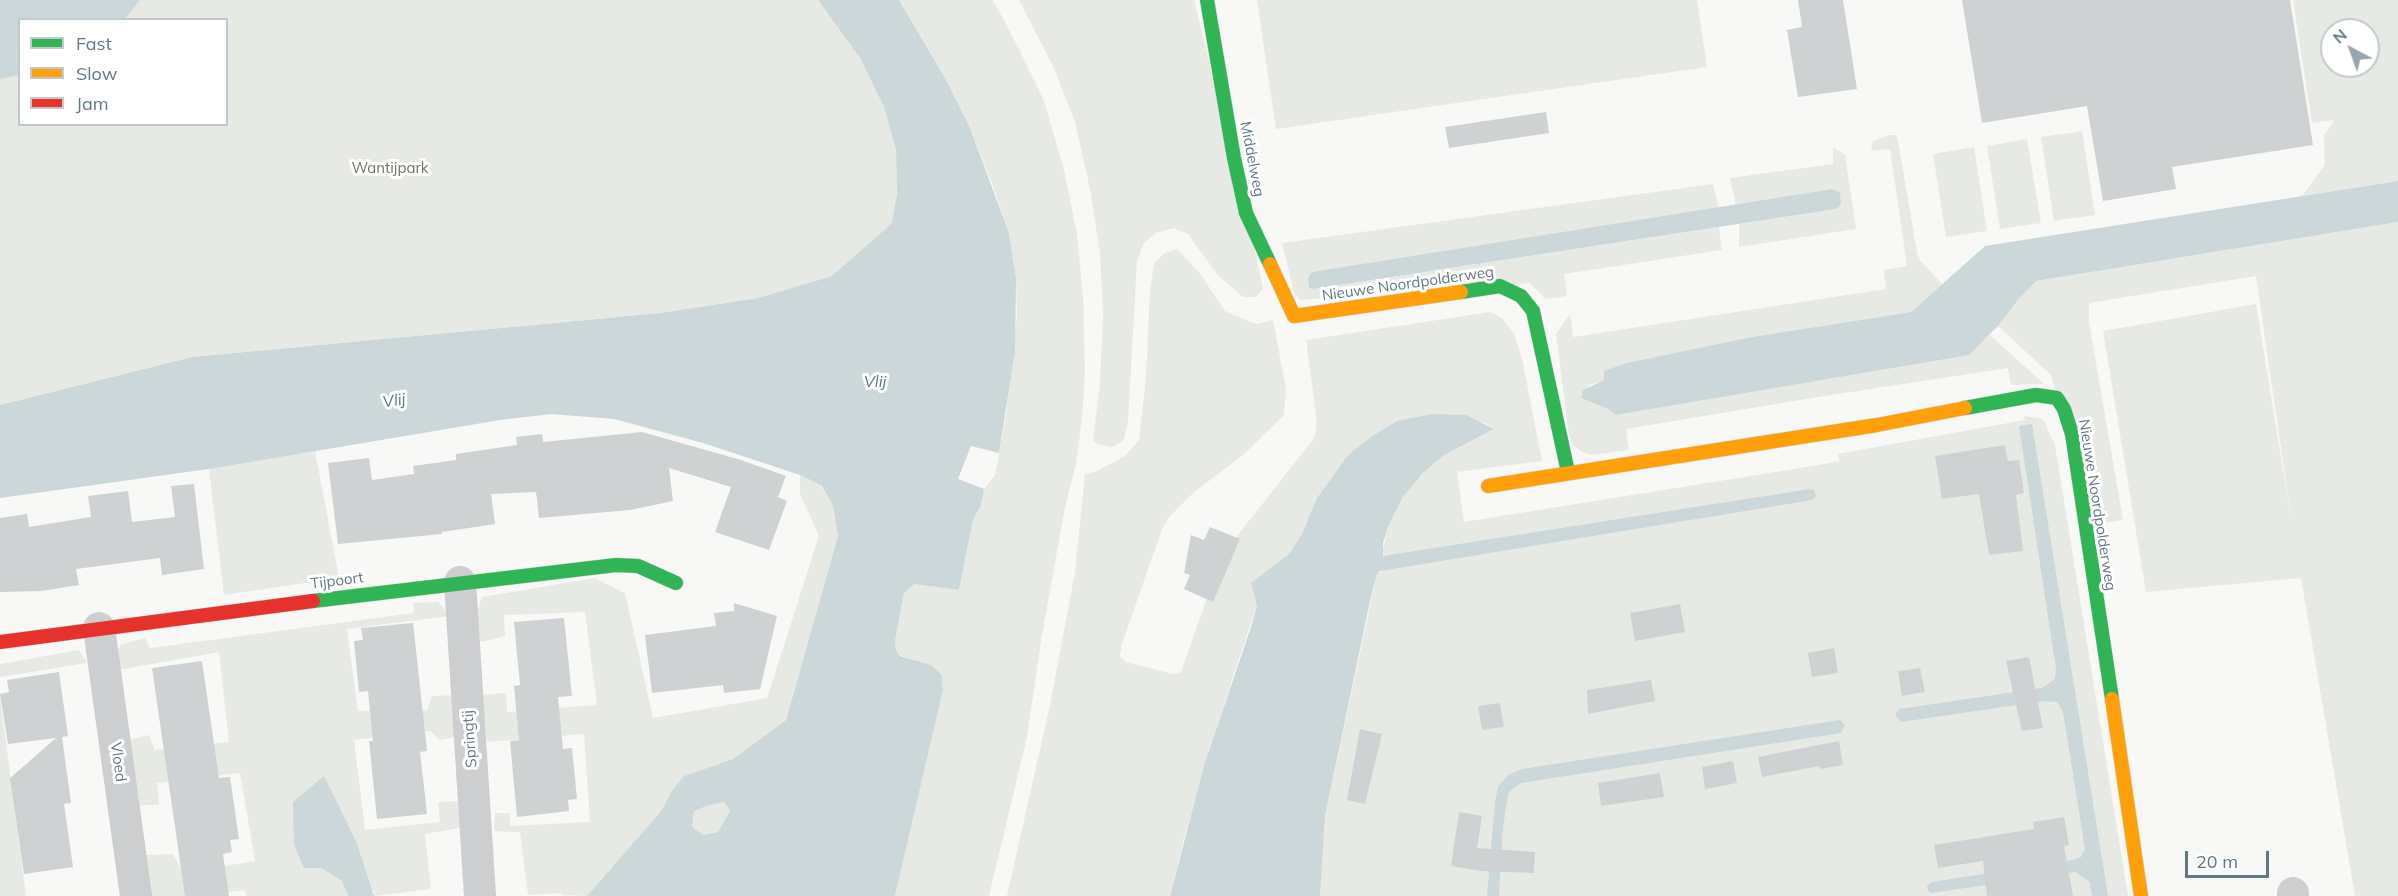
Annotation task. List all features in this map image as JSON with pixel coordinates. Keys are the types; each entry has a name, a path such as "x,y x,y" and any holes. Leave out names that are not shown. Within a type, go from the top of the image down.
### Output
{"street":[{"name":"Middelweg","path":"1207,0 1234,158 1246,213 1294,316"},
{"name":"Nieuwe Noordpolderweg","path":"1294,316 1500,286 1521,296 1533,311 1568,472"},
{"name":"Nieuwe Noordpolderweg","path":"1488,486 1877,425 2036,396 2057,398 2064,409 2072,434 2141,896"},
{"name":"Tijpoort","path":"0,642 460,582 616,565 638,566 676,583"},
{"name":"Springtij","path":"460,582 480,896"},
{"name":"Vloed","path":"99,628 136,896"}],"green space":[{"name":"Wantijpark","path":"0,0 818,0 860,58 884,107 896,150 897,193 892,223 832,276 758,298 661,313 192,357 0,405"},
{"path":"899,0 993,0 1044,101 1064,170 1077,234 1083,297 1085,369 1076,464 1065,507 1041,641 1027,737 989,896 895,896 943,690 942,675 931,666 900,655 896,650 895,641 904,592 914,584 959,590 973,520 981,505 984,489 995,475 1006,415 1017,316 1016,279 1009,233 992,183 970,128 945,78"},
{"path":"1019,0 1194,0 1263,289 1256,297 1243,297 1217,274 1188,234 1174,228 1156,233 1144,243 1137,261 1128,421 1124,440 1112,447 1093,441 1100,382 1103,315 1100,253 1090,189 1075,122 1053,66"},
{"path":"1257,0 1697,0 1707,67 1276,129"},
{"path":"2293,0 2398,0 2398,181 2302,196 2325,165 2324,136 2334,120 2312,123"},
{"path":"2082,131 2095,215 2054,221 2041,137"},
{"path":"1897,135 1918,258 1942,284 1911,312 1746,338 1589,385 1581,398 1608,409 1969,355 1990,335 2044,384 2011,385 2008,368 1626,429 1629,450 1592,455 1582,452 1573,445 1569,436 1556,334 1570,314 1573,337 1886,289 1884,270 1907,266 1890,149 1871,151 1873,141"},
{"path":"2027,139 2041,223 2000,229 1987,146"},
{"path":"1833,147 1845,155 1856,229 1739,247 1739,224 1836,209 1840,193 1833,190 1736,206 1730,178 1833,164"},
{"path":"1974,147 1987,231 1946,237 1933,154"},
{"path":"1713,184 1719,208 1318,271 1308,279 1309,288 1313,289 1719,227 1722,250 1564,274 1567,296 1546,299 1530,283 1300,300 1294,292 1282,243"},
{"path":"2398,222 2398,896 2355,896 2301,578 2146,592 2103,331 2256,304 2292,524 2256,276 2089,303 2089,322 2123,520 2099,524 2051,375 1998,326 2036,281"},
{"path":"1177,249 1199,272 1225,311 1256,324 1273,320 1286,389 1284,415 1243,455 1193,493 1169,517 1162,529 1122,644 1120,656 1126,662 1173,674 1181,672 1222,555 1315,437 1317,422 1306,340 1490,312 1502,318 1514,334 1522,358 1542,461 1457,472 1464,522 1819,465 1839,461 1838,454 2025,420 2024,416 2043,419 2055,445 2128,896 1320,896 1325,816 1377,574 1385,569 1386,556 1382,554 1388,527 1403,497 1422,474 1444,455 1494,429 1483,422 1397,421 1372,436 1348,455 1317,498 1302,534 1289,554 1273,568 1257,605 1229,689 1183,842 1170,896 1007,896 1050,705 1075,572 1085,474 1095,472 1125,456 1139,440 1154,264 1163,254"},
{"path":"315,451 339,578 224,595 209,469"},
{"path":"800,475 821,486 833,506 838,536 786,720 733,759 684,776 673,789 662,810 587,896 562,895 561,893 528,895 520,832 494,831 495,813 510,813 510,826 590,822 584,734 487,742 480,695 506,693 507,712 597,705 585,612 504,615 505,636 481,642 474,621 482,597 595,578 625,593 653,718 767,698 819,536 800,494"},
{"path":"438,602 450,616 347,629 358,711 427,710 432,696 455,695 461,736 439,740 431,731 354,740 365,830 440,822 438,802 463,801 465,827 425,834 431,889 374,896 374,891 321,868 342,881 348,896 246,896 245,890 197,896 151,896 145,855 173,854 183,873 255,861 240,773 157,783 159,805 140,805 129,740 149,735 155,750 229,742 219,652 118,670 114,655 122,644 145,638 150,648 414,613 413,603"},
{"path":"79,650 87,663 0,677 0,664"},
{"path":"0,697 26,896 0,896"},
{"path":"724,802 730,811 718,832 703,835 691,827 694,813 706,806"}],"water":[{"path":"0,0 140,0 126,18 18,18 18,75 0,79"},
{"name":"Vlij","path":"818,0 899,0 945,78 970,128 1009,233 1016,279 1015,351 999,453 971,446 958,479 984,489 981,505 973,520 959,590 914,584 904,593 895,641 896,650 900,656 931,665 942,675 943,690 895,896 587,896 662,810 673,789 684,776 733,759 786,720 838,536 833,506 822,486 800,475 703,443 614,419 551,414 500,420 209,469 0,498 0,405 192,357 661,313 758,298 832,276 892,223 897,193 896,150 884,107 860,58","holes":["724,802 730,811 718,832 703,835 692,827 694,812 706,806"]},
{"path":"2398,181 2398,222 2036,281 1998,326 1969,355 1615,415 1608,409 1581,398 1583,390 1604,380 1604,371 1627,363 1752,337 1911,312 1985,246"},
{"path":"1833,189 1840,193 1841,204 1836,209 1309,288 1308,279 1311,273 1318,271"},
{"path":"1432,414 1466,415 1494,429 1444,455 1422,474 1403,497 1388,527 1383,543 1383,556 1810,489 1814,490 1816,496 1812,500 1380,571 1377,574 1370,601 1325,816 1320,896 1170,896 1204,766 1257,605 1251,583 1289,554 1302,534 1317,498 1348,455 1372,436 1397,421"},
{"path":"2032,424 2108,896 2092,896 2090,882 2075,872 1931,893 1927,886 1932,882 2073,860 2081,857 2085,849 2063,712 2057,702 2044,701 1901,722 1895,715 1899,709 2042,688 2055,679 2056,669 2019,426"},
{"path":"1840,720 1845,725 1841,733 1521,783 1508,795 1503,827 1499,896 1487,896 1495,802 1498,787 1508,775 1522,769"},
{"path":"324,776 356,841 374,896 348,896 342,881 321,868 304,868 294,845 293,802"}],"building":[{"path":"1798,0 1843,0 1857,89 1798,97 1787,30 1802,27"},
{"path":"1962,0 2290,0 2313,145 2172,167 2176,189 2103,201 2087,106 1982,123"},
{"path":"1546,112 1549,133 1449,148 1445,127"},
{"path":"642,432 741,460 786,476 778,497 787,501 769,550 715,532 731,487 669,468 673,501 630,510 539,518 536,492 491,494 495,524 442,532 442,534 338,544 328,463 369,458 372,480 414,474 413,466 456,460 456,454 517,445 516,437 542,434 543,442"},
{"path":"2005,445 2008,461 2019,460 2024,493 2016,495 2023,551 1989,555 1979,494 1942,499 1935,456"},
{"path":"194,484 204,569 162,575 160,558 76,569 79,585 42,591 0,592 0,518 27,514 29,527 91,517 88,496 128,491 132,522 175,517 171,486"},
{"path":"1210,527 1240,539 1213,602 1184,589 1190,575 1184,573 1191,535 1204,540"},
{"path":"734,603 777,616 760,689 724,693 723,685 652,693 645,635 716,626 714,613 734,611"},
{"path":"1680,604 1685,632 1635,641 1630,613"},
{"path":"564,618 572,696 558,697 563,749 572,748 577,799 568,800 569,811 517,817 510,741 519,740 514,686 520,685 514,622"},
{"path":"413,623 427,751 420,752 427,814 377,819 369,741 373,741 368,691 359,692 354,641 363,640 361,628"},
{"path":"1834,648 1838,673 1812,677 1808,653"},
{"path":"2029,657 2043,728 2022,731 2006,661"},
{"path":"202,661 219,778 230,777 239,839 230,840 232,852 223,854 229,896 185,896 152,668"},
{"path":"1920,668 1925,692 1902,696 1898,671"},
{"path":"59,672 68,736 62,737 71,803 64,804 73,867 24,874 10,778 56,738 8,744 0,694 9,692 7,680"},
{"path":"1651,680 1655,701 1588,714 1587,690"},
{"path":"1500,703 1504,727 1482,730 1478,706"},
{"path":"1360,729 1382,734 1365,804 1347,800"},
{"path":"1839,741 1843,765 1820,769 1819,766 1762,777 1758,757"},
{"path":"1733,761 1737,783 1705,789 1702,767"},
{"path":"1660,773 1664,797 1601,806 1598,783"},
{"path":"1459,812 1482,816 1477,848 1535,852 1534,873 1481,871 1451,866"},
{"path":"2064,817 2069,845 2064,846 2073,896 1987,896 1983,861 1938,868 1934,845 2034,829 2033,822"}],"traffic: fast":[{"path":"1207,0 1234,158 1246,213 1270,264"},
{"path":"1461,292 1500,286 1521,296 1533,311 1568,472"},
{"path":"1965,408 2036,395 2057,398 2064,409 2072,434 2112,699"},
{"path":"313,601 616,565 638,566 676,583"}],"traffic: slow":[{"path":"1270,264 1294,316 1461,292"},
{"path":"1488,486 1877,425 1965,408"},
{"path":"2112,699 2141,896"}],"traffic: jam":[{"path":"0,642 313,601"}]}
